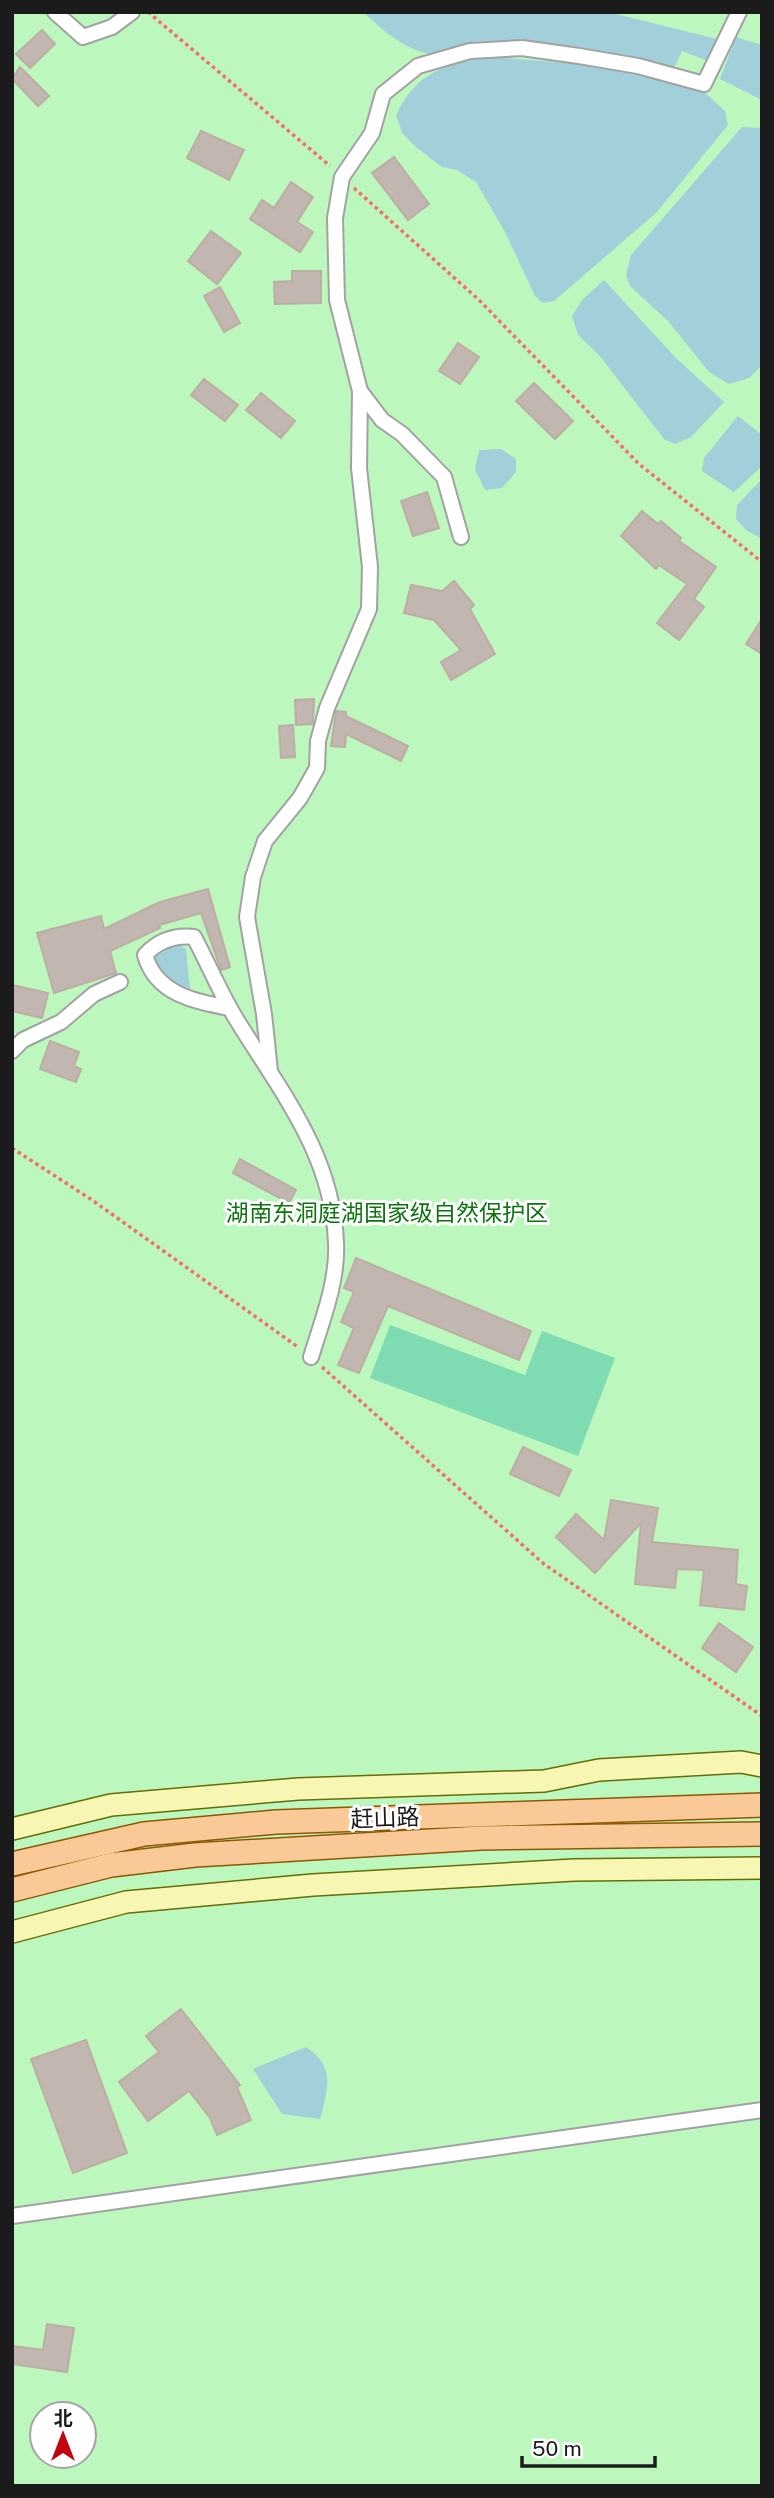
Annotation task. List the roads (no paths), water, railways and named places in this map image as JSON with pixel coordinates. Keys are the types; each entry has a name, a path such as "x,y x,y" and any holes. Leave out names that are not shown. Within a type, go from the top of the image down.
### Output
{"main road":[{"path":"12,1829 111,1804 298,1789 544,1781 625,1769 741,1762 762,1766"},
{"name":"赶山路","path":"12,1864 144,1834 276,1822 762,1805"},
{"name":"赶山路","path":"12,1890 111,1866 195,1855 481,1838 762,1834"},
{"path":"12,1932 126,1902 313,1885 574,1870 762,1868"}],"street":[{"path":"55,12 83,37 112,27 132,12"},
{"path":"270,1071 264,1014 247,917 253,877 265,841 300,798 317,768 318,741 327,708 369,609 370,567 359,468 360,391 337,300 335,218 342,177 372,133 383,94 418,66 470,51 522,48 638,66 704,84 739,12"},
{"path":"360,391 382,420 402,434 444,477 461,537"},
{"path":"230,1008 186,997 164,986 151,974 145,955 156,944 181,936 194,937 230,1008 294,1107 317,1153 330,1196 336,1245 327,1308 311,1357"},
{"path":"12,1051 23,1040 61,1023 94,994 120,982"},
{"path":"12,2216 762,2110"}],"water":[{"path":"363,12 608,12 717,39 708,61 682,51 674,68 603,52 531,43 482,41 425,53 400,42"},
{"path":"736,37 762,45 762,100 720,79"},
{"path":"491,57 597,65 703,91 725,111 728,125 656,213 554,301 543,303 535,296 505,232 476,182 457,170 442,167 416,147 403,134 396,116 413,89 434,72"},
{"path":"742,127 762,128 762,365 749,378 729,384 709,372 668,321 630,286 626,275 631,255"},
{"path":"604,280 675,357 724,402 691,437 675,444 664,439 599,355 578,335 572,316 583,299"},
{"path":"738,416 762,435 762,466 734,492 702,471 704,458"},
{"path":"501,449 516,459 516,472 502,488 485,490 475,469 479,450"},
{"path":"762,479 762,539 746,530 736,519 737,505"},
{"path":"177,944 186,949 190,989 167,979 157,964 155,957"},
{"path":"306,2047 316,2055 326,2070 327,2088 320,2119 282,2114 253,2069"}],"park label":[{"name":"湖南东洞庭湖国家级自然保护区","path":"387,1213"}]}
